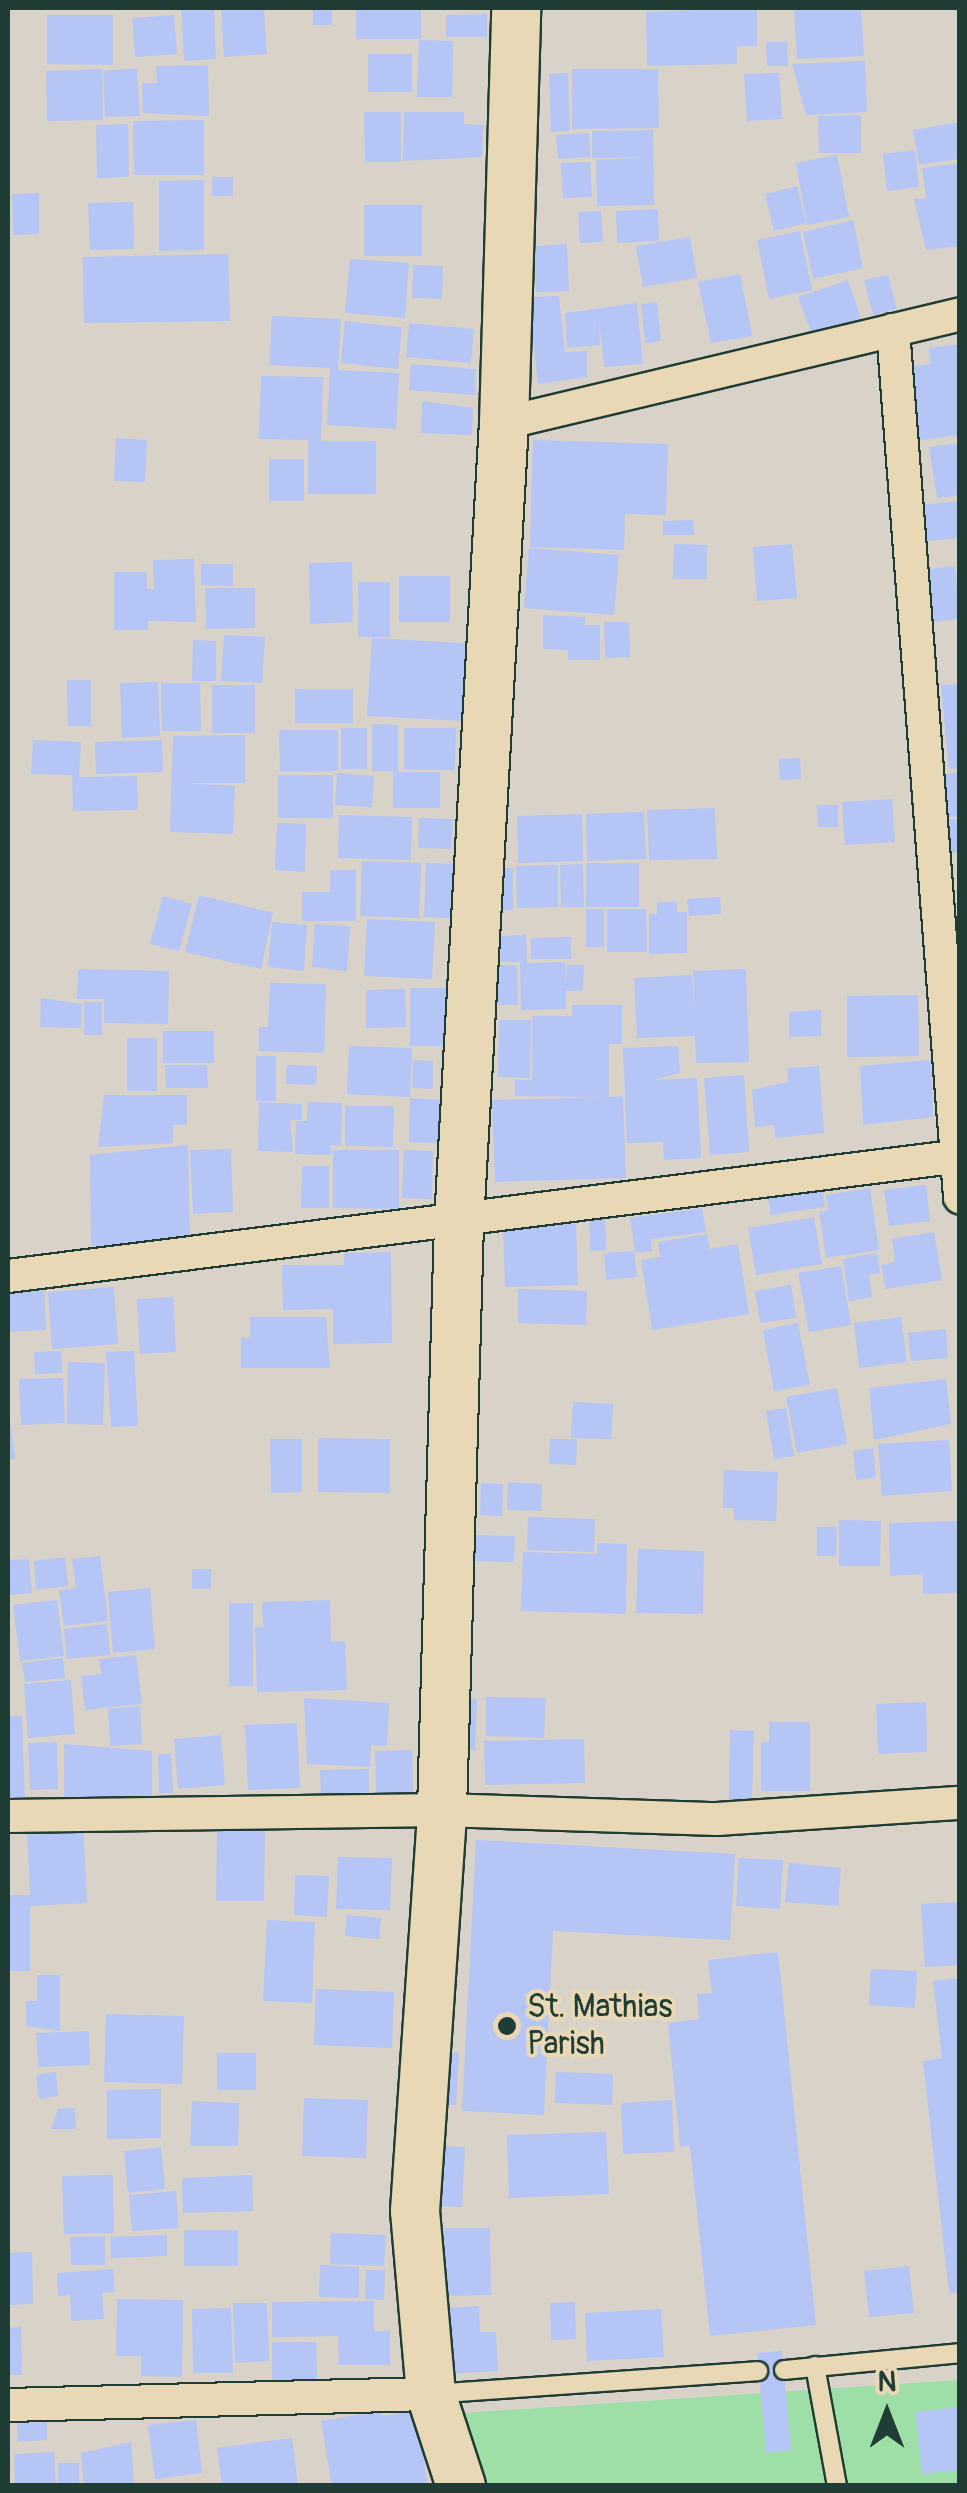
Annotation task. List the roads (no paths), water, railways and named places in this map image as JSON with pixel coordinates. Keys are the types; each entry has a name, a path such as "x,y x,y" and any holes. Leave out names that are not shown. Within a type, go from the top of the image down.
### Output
{"street":[{"path":"461,2486 431,2394 414,2210 442,1810 460,1222 504,424 516,8"},
{"path":"504,424 960,314"},
{"path":"893,330 960,1197"},
{"path":"8,1276 460,1222 958,1156"},
{"path":"8,1816 442,1810 717,1819 960,1802"},
{"path":"8,2405 431,2394"}],"lane":[{"path":"784,2370 960,2353"},
{"path":"815,2366 837,2486"},
{"path":"431,2394 758,2372"}],"place":[{"name":"St. Mathias Parish","path":"507,2026"}]}
